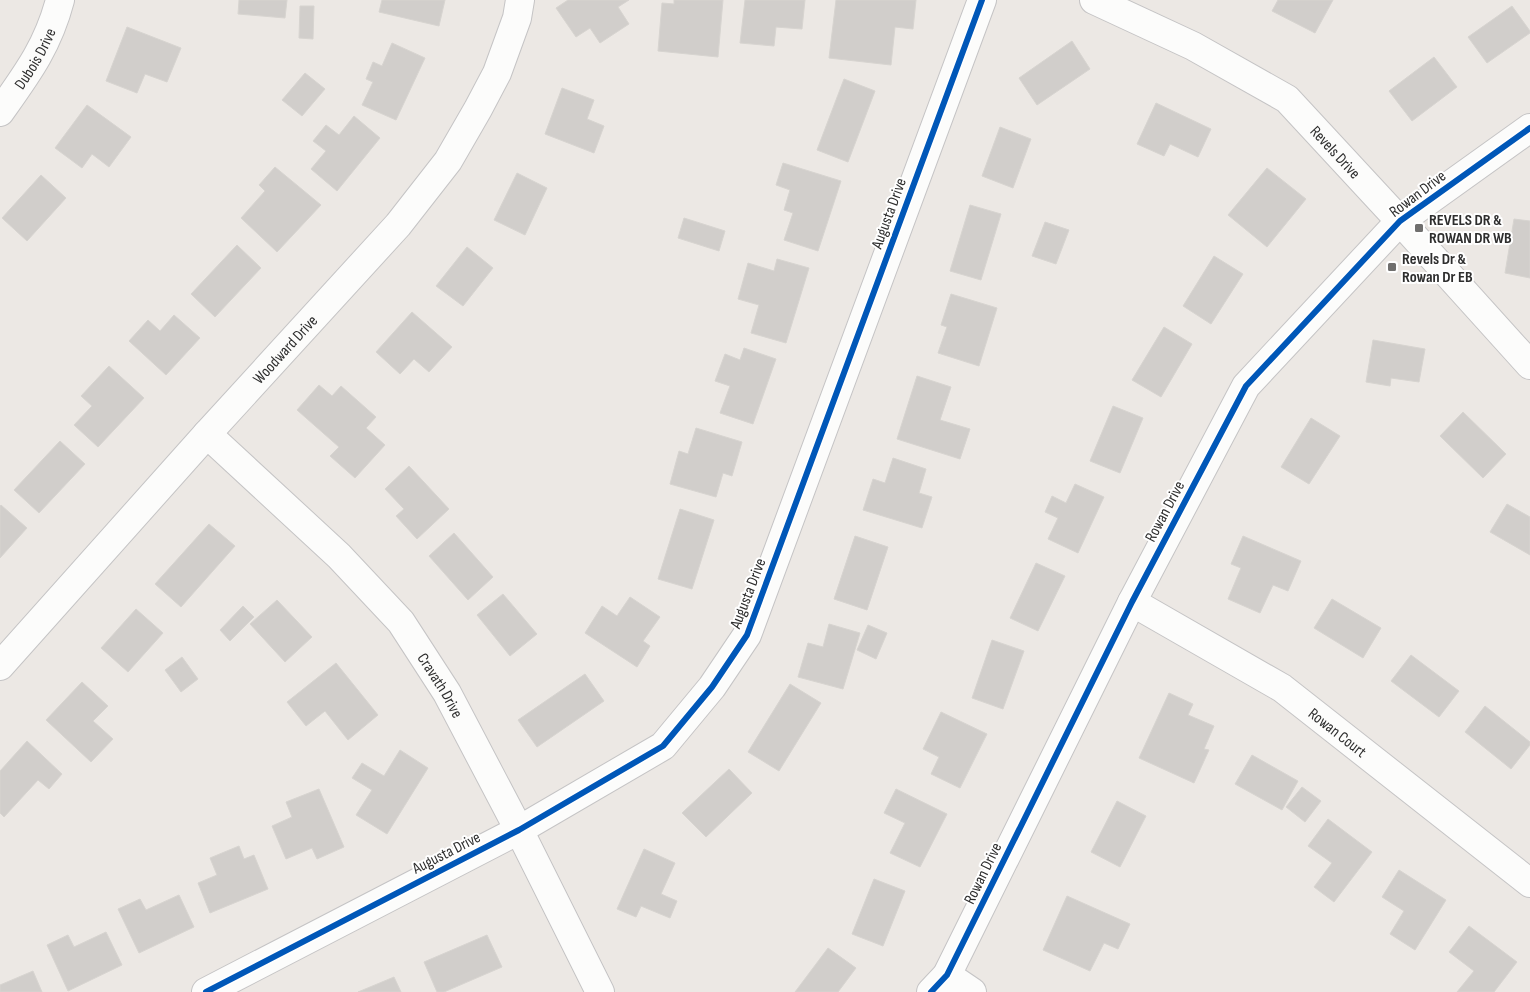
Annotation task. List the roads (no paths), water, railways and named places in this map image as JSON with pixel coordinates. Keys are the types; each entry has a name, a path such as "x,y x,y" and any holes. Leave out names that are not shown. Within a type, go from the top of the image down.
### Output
{"street":[{"name":"Dubois Drive","path":"0,112 24,80 42,50 57,13 60,0"},
{"name":"Woodward Drive","path":"0,666 207,434 398,226 448,161 497,73 517,18 520,0"},
{"name":"Augusta Drive","path":"206,992 519,830 663,746 712,687 747,635 982,0"},
{"name":"Revels Drive","path":"1094,0 1193,46 1287,98 1530,365"},
{"name":"Rowan Drive","path":"939,984 1132,602 1246,386 1400,221 1530,128"},
{"name":"Cravath Drive","path":"207,434 339,556 401,622 447,693 519,830 600,992"},
{"name":"Rowan Court","path":"1132,602 1282,688 1530,882"},
{"path":"939,984 972,992"}],"place":[{"name":"REVELS DR & ROWAN DR WB","path":"1419,228"},
{"name":"Revels Dr & Rowan Dr EB","path":"1392,267"}]}
